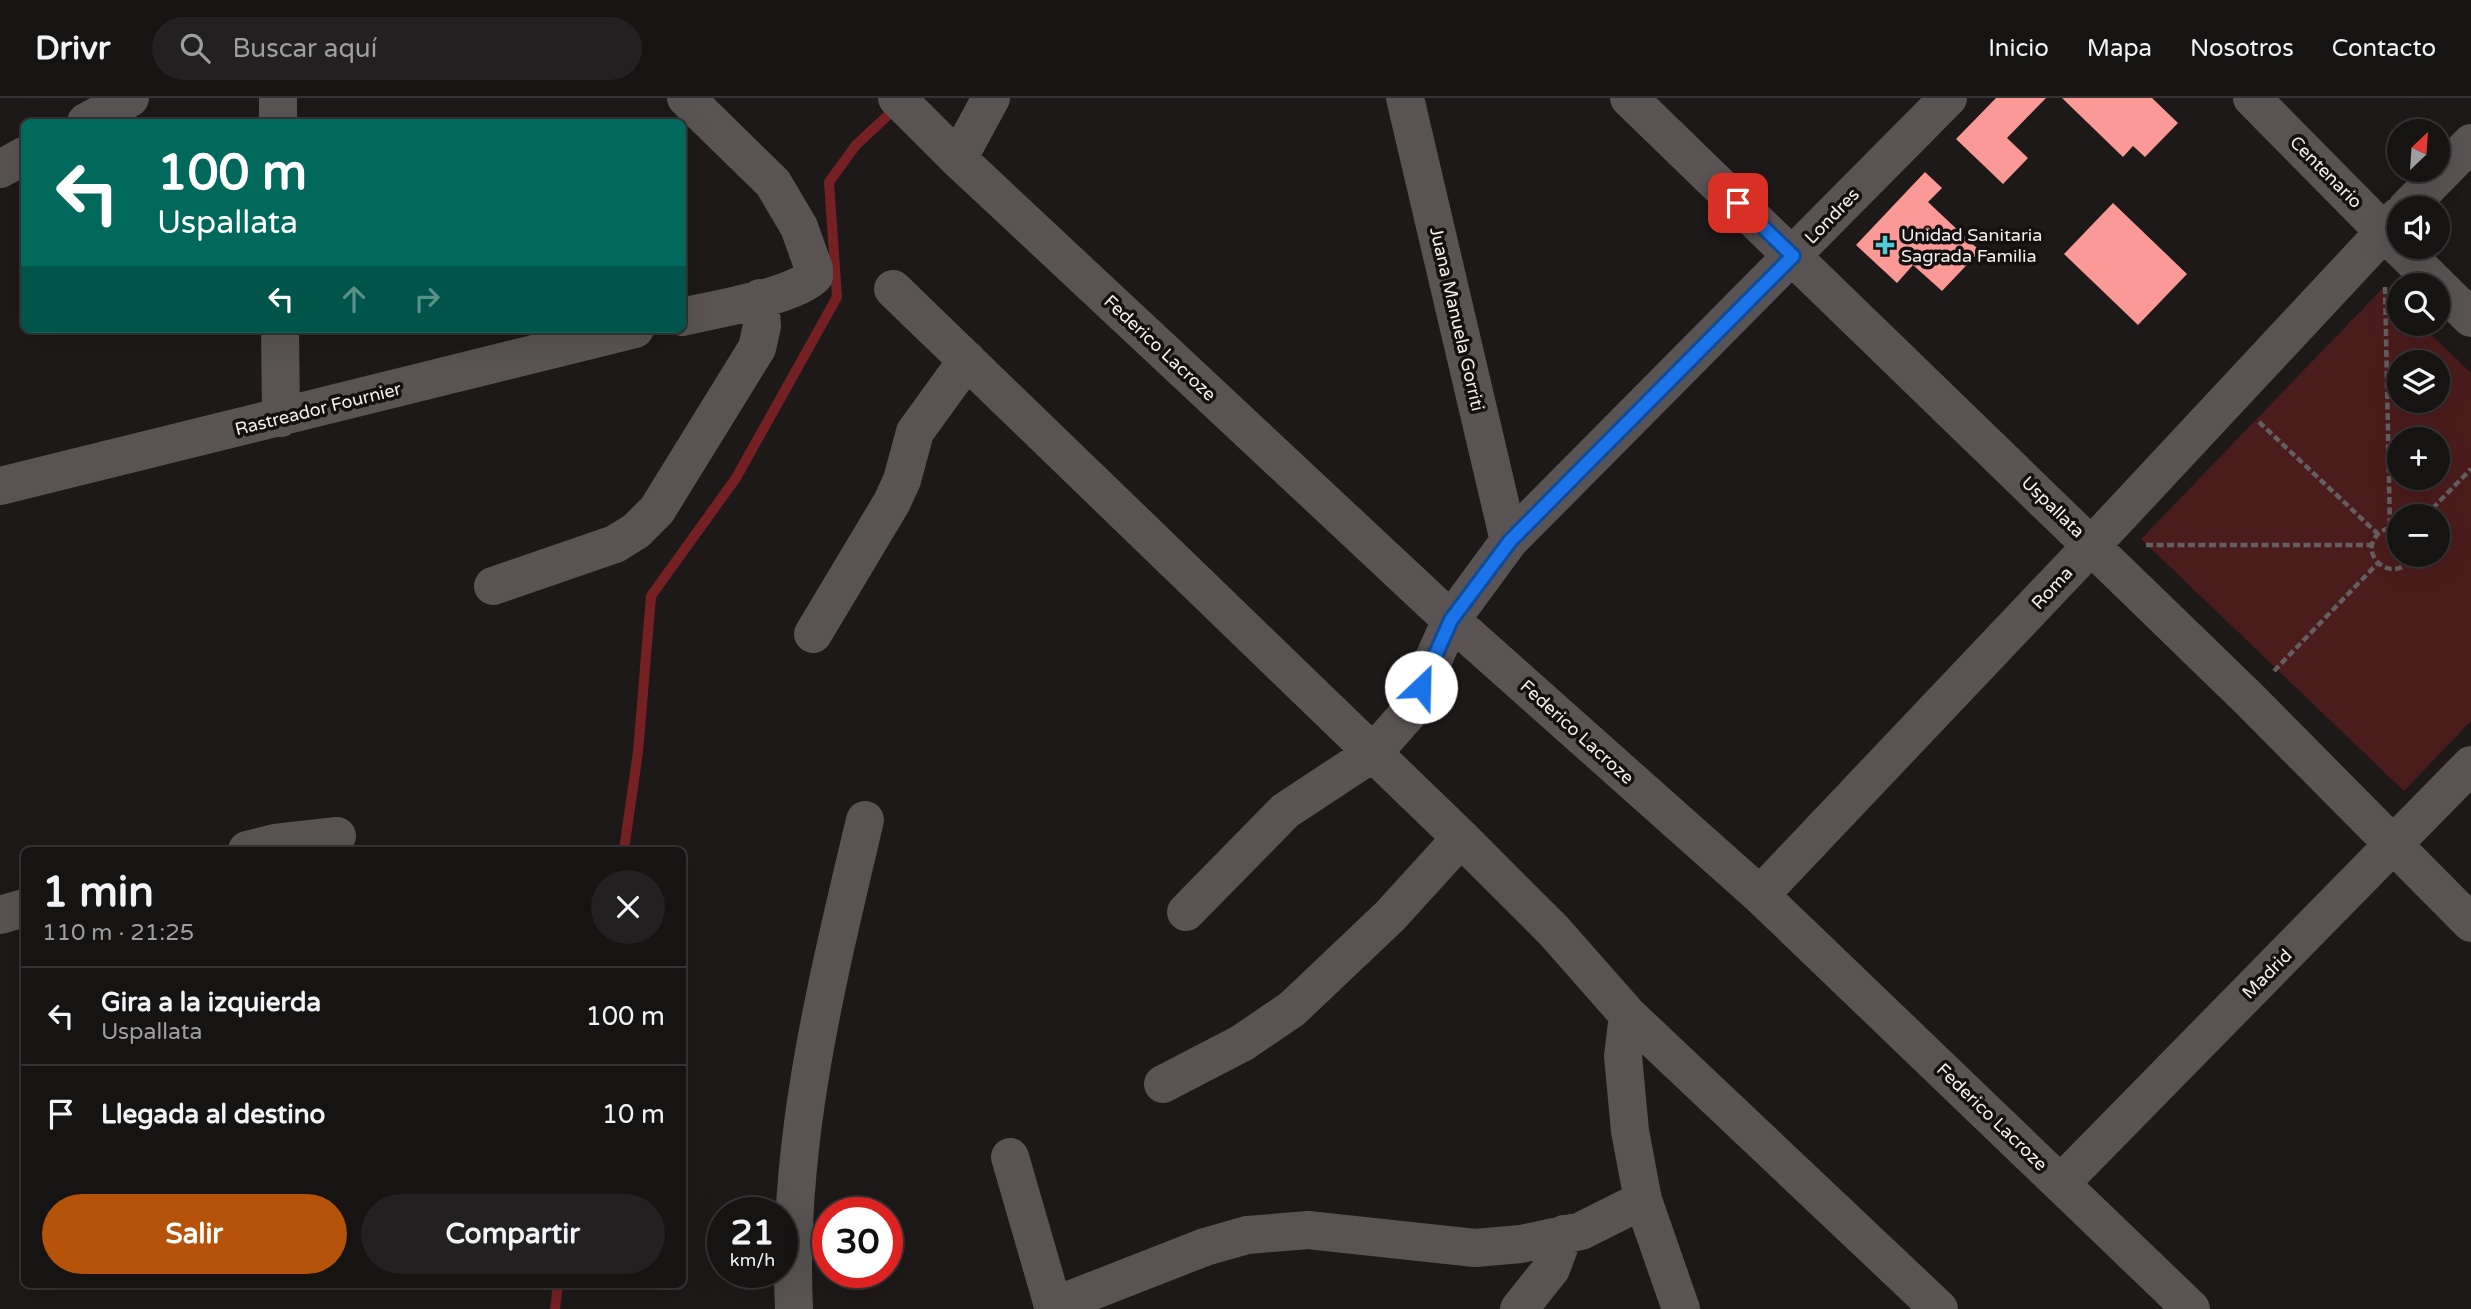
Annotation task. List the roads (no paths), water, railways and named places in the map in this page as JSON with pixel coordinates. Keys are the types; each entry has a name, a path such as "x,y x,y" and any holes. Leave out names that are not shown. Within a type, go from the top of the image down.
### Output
{"street":[{"path":"278,98 278,119"},
{"path":"493,586 615,544 636,531 657,510 757,348 762,326 788,285 799,228 773,183 686,98"},
{"name":"Federico Lacroze","path":"897,98 952,153 1451,620 1760,895 2191,1309"},
{"path":"952,153 991,98"},
{"name":"Juana Manuela Gorriti","path":"1405,98 1510,541"},
{"name":"Uspallata","path":"1629,98 2092,545 2471,923"},
{"name":"Londres","path":"1186,912 1285,811 1373,753 1411,710 1451,620 1510,541 1948,98"},
{"name":"Centenario","path":"2252,98 2387,220"},
{"name":"Roma","path":"2427,196 2471,143"},
{"path":"0,169 21,158"},
{"name":"Roma","path":"1760,895 2231,396 2387,241"},
{"name":"Centenario","path":"2422,259 2471,318"},
{"path":"686,316 788,285"},
{"path":"893,289 1461,838 1554,931 1628,1015 1939,1309"},
{"path":"280,333 281,418"},
{"name":"Rastreador Fournier","path":"0,486 619,333"},
{"path":"813,634 892,502 902,480 915,432 967,360"},
{"name":"Madrid","path":"2061,1183 2471,765"},
{"path":"794,1309 793,1222 808,1074 821,1005 865,820"},
{"path":"261,847 337,836"},
{"path":"1163,1084 1241,1043 1292,1009 1390,916 1461,838"},
{"path":"0,915 21,909"},
{"path":"1628,1015 1623,1056 1630,1131 1643,1200 1681,1309"},
{"path":"1010,1157 1054,1308 1205,1247 1247,1235 1308,1230 1475,1248 1521,1244 1581,1231 1643,1200"},
{"path":"1519,1309 1551,1269 1564,1234"}],"waterway":[{"path":"624,847 638,752 651,596 736,478 837,297 829,182 856,145 898,106"},
{"path":"555,1309 558,1288"}],"place":[{"name":"Unidad Sanitaria Sagrada Familia","path":"1885,245"}]}
